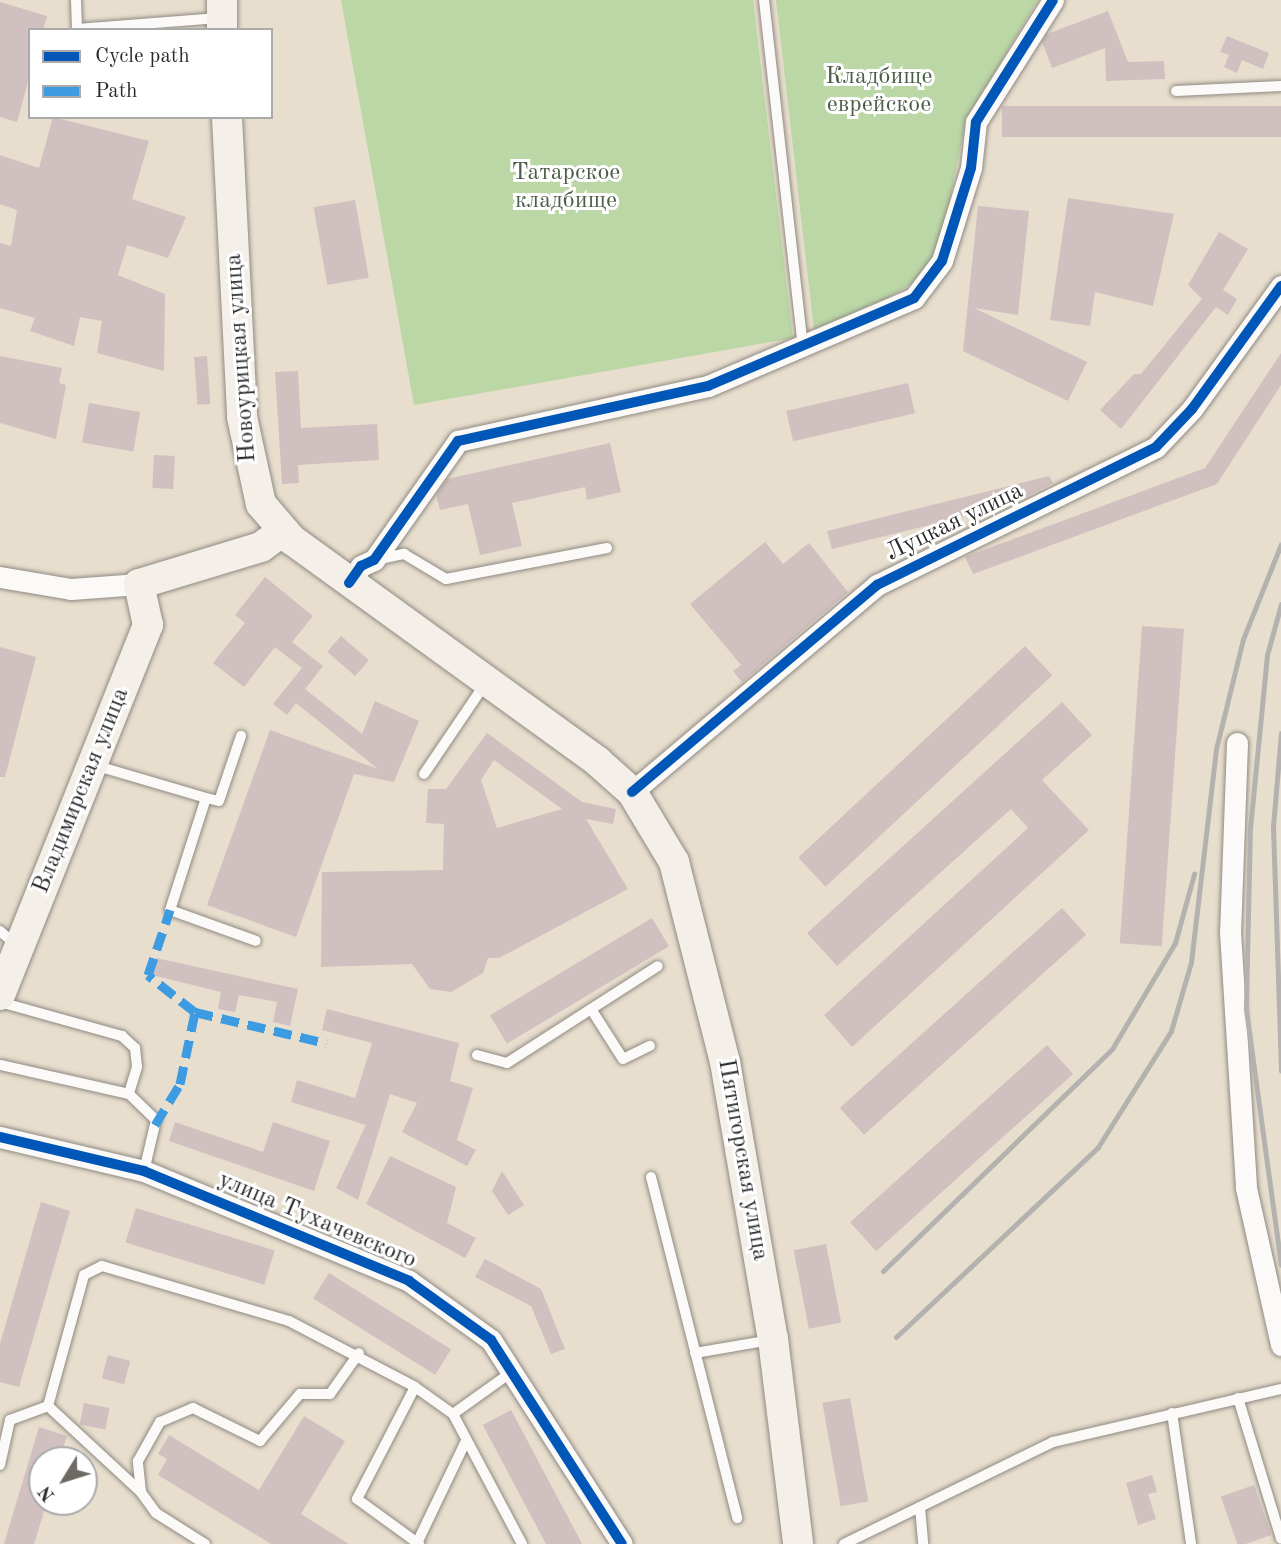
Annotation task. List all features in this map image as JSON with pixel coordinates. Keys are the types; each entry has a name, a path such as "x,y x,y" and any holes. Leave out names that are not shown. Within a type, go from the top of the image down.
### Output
{"main road":[{"name":"Новоурицкая улица","path":"227,119 242,417 250,474 261,504 283,531 349,583 487,680 632,792"},
{"path":"139,584 261,547 283,531"},
{"name":"Владимирская улица","path":"0,995 9,939 92,764 148,625 139,584"},
{"name":"Пятигорская улица","path":"632,792 674,862 695,931 725,1062 773,1339 798,1544"}],"street":[{"path":"349,583 360,566 374,560 458,441 708,386 804,349 914,298 942,261 971,168 976,122 1053,0"},
{"name":"Луцкая улица","path":"632,792 877,585 1156,447 1192,409 1281,286"},
{"path":"0,577 71,589 139,584"},
{"path":"1237,743 1230,932 1246,1188 1281,1345"},
{"name":"улица Тухачевского","path":"0,1137 144,1171 409,1281 491,1340 622,1544"}],"lane":[{"path":"76,0 77,28"},
{"path":"764,0 804,349"},
{"path":"88,28 222,16"},
{"path":"1176,91 1281,86"},
{"path":"374,560 404,554 446,579 607,548"},
{"path":"424,774 487,680"},
{"path":"92,764 219,802 241,736"},
{"path":"206,798 170,910 256,941"},
{"path":"477,1055 507,1063 658,966"},
{"path":"0,1002 122,1036 135,1048 137,1067 129,1094"},
{"path":"591,1009 623,1059 650,1046"},
{"path":"0,1065 129,1094 156,1120 144,1171"},
{"path":"651,1177 737,1518"},
{"path":"48,1406 84,1275 92,1268 289,1321 359,1353 415,1387 453,1415 522,1544"},
{"path":"695,1353 773,1339"},
{"path":"141,1492 138,1461 160,1422 193,1408 260,1441 300,1394 330,1394 359,1353"},
{"path":"453,1415 513,1371"},
{"path":"415,1387 357,1499 419,1542 466,1441"},
{"path":"844,1544 1053,1442 1281,1389"},
{"path":"1238,1398 1281,1539"},
{"path":"0,1465 5,1418 48,1406"},
{"path":"48,1406 141,1492 156,1513 205,1544"},
{"path":"1172,1413 1191,1544"},
{"path":"920,1507 923,1544"}],"green space":[{"name":"Татарское кладбище","path":"341,0 753,0 793,338 414,405"},
{"name":"Кладбище еврейское","path":"776,0 1038,0 966,120 944,229 922,278 815,339"}],"building":[{"path":"0,2 47,16 44,28 28,28 28,82 17,122 0,117"},
{"path":"1108,11 1128,62 1164,61 1165,79 1106,81 1105,48 1052,68 1042,42 1047,34"},
{"path":"1227,36 1269,53 1263,69 1242,60 1237,73 1224,67 1229,55 1220,52"},
{"path":"1002,106 1281,106 1281,137 1002,137"},
{"path":"52,119 149,141 132,199 186,217 168,258 127,245 118,275 165,294 164,371 97,353 102,321 80,317 74,346 30,331 35,318 0,308 0,243 11,246 17,210 0,204 0,155 39,168"},
{"path":"1068,198 1174,214 1153,306 1095,292 1090,326 1050,320"},
{"path":"355,200 369,278 327,285 314,207"},
{"path":"978,206 1029,211 1018,315 974,308 1087,362 1068,401 963,351"},
{"path":"1219,232 1248,249 1223,290 1237,299 1228,315 1216,307 1121,429 1100,410 1134,374 1141,374 1202,299 1188,285"},
{"path":"1281,353 1281,385 1217,484 973,574 965,557 1205,468"},
{"path":"0,356 62,368 59,383 66,385 56,439 0,423"},
{"path":"207,356 210,404 197,405 194,357"},
{"path":"298,371 301,428 377,424 379,460 298,465 299,483 282,484 275,372"},
{"path":"908,383 915,413 793,441 786,411"},
{"path":"89,403 140,412 133,451 82,442"},
{"path":"610,443 621,492 587,500 585,487 512,503 522,546 480,555 468,504 440,510 436,495 447,479"},
{"path":"154,455 175,456 173,489 152,488"},
{"path":"1049,476 1053,483 1007,506 832,549 827,531"},
{"path":"765,542 783,564 809,543 848,592 742,682 733,671 741,665 690,604"},
{"path":"265,577 313,616 292,642 323,666 305,689 362,734 375,701 419,721 394,782 354,774 296,937 207,905 270,730 378,769 296,703 287,715 273,704 302,668 275,647 244,687 213,663 245,623 235,615"},
{"path":"1142,626 1184,629 1162,946 1120,943"},
{"path":"341,636 369,660 355,676 327,652"},
{"path":"1025,646 1052,675 826,887 798,857"},
{"path":"0,647 36,657 5,777 0,777"},
{"path":"1062,702 1092,735 1042,780 1089,830 852,1047 824,1015 1028,828 1011,809 837,966 807,933"},
{"path":"487,733 582,802 616,809 613,824 586,819 628,889 499,958 488,958 483,973 451,992 430,989 412,964 321,967 322,872 443,870 444,824 426,823 428,789 446,789","holes":["494,760 562,809 497,828 481,780"]},
{"path":"1062,908 1086,935 864,1135 840,1108"},
{"path":"652,918 669,946 507,1044 490,1015"},
{"path":"156,958 298,989 290,1026 273,1022 277,1002 239,995 235,1012 218,1009 221,992 152,975"},
{"path":"327,1009 459,1043 450,1081 473,1088 457,1140 476,1150 467,1166 402,1132 417,1103 390,1094 358,1200 336,1188 366,1125 291,1102 297,1080 355,1098 372,1043 322,1030"},
{"path":"1047,1045 1073,1074 876,1251 850,1222"},
{"path":"175,1122 263,1152 273,1122 330,1141 314,1191 169,1141"},
{"path":"390,1156 456,1187 447,1223 476,1238 465,1258 366,1204"},
{"path":"502,1171 524,1205 508,1215 492,1191"},
{"path":"41,1202 70,1211 19,1387 0,1382 0,1344"},
{"path":"136,1208 275,1250 264,1285 125,1242"},
{"path":"826,1244 841,1323 809,1329 794,1250"},
{"path":"485,1259 541,1289 565,1349 551,1354 531,1306 475,1277"},
{"path":"329,1273 451,1349 435,1375 313,1298"},
{"path":"108,1355 130,1361 124,1384 102,1378"},
{"path":"850,1398 868,1501 841,1506 822,1403"},
{"path":"84,1403 110,1408 105,1430 80,1425"},
{"path":"511,1410 582,1543 546,1544 483,1425"},
{"path":"304,1416 345,1441 301,1514 349,1544 271,1544 158,1475 167,1459 158,1454 169,1435 259,1490"},
{"path":"39,1427 67,1436 64,1446 33,1446"},
{"path":"28,1464 28,1516 43,1516 34,1544 4,1544"},
{"path":"1152,1475 1157,1492 1148,1494 1156,1519 1138,1525 1126,1483"},
{"path":"1254,1485 1271,1535 1237,1544 1221,1496"}],"railway":[{"path":"896,1337 1098,1147 1171,1031 1191,962 1216,749 1243,639 1281,544"},
{"path":"1281,604 1267,655 1250,827 1246,1010 1281,1265"},
{"path":"1281,733 1273,827 1281,1071"},
{"path":"883,1271 1112,1049 1175,943 1194,874"}],"marked path":[{"path":"155,1125 180,1084 195,1012 148,975 170,910"},
{"path":"195,1012 326,1043"}],"cycle path":[{"path":"349,583 361,566 374,560 458,441 708,386 914,298 942,261 971,168 976,122 1053,0"},
{"path":"632,792 877,585 1156,447 1192,409 1281,286"},
{"path":"0,1137 144,1171 409,1281 491,1340 622,1544"}]}
